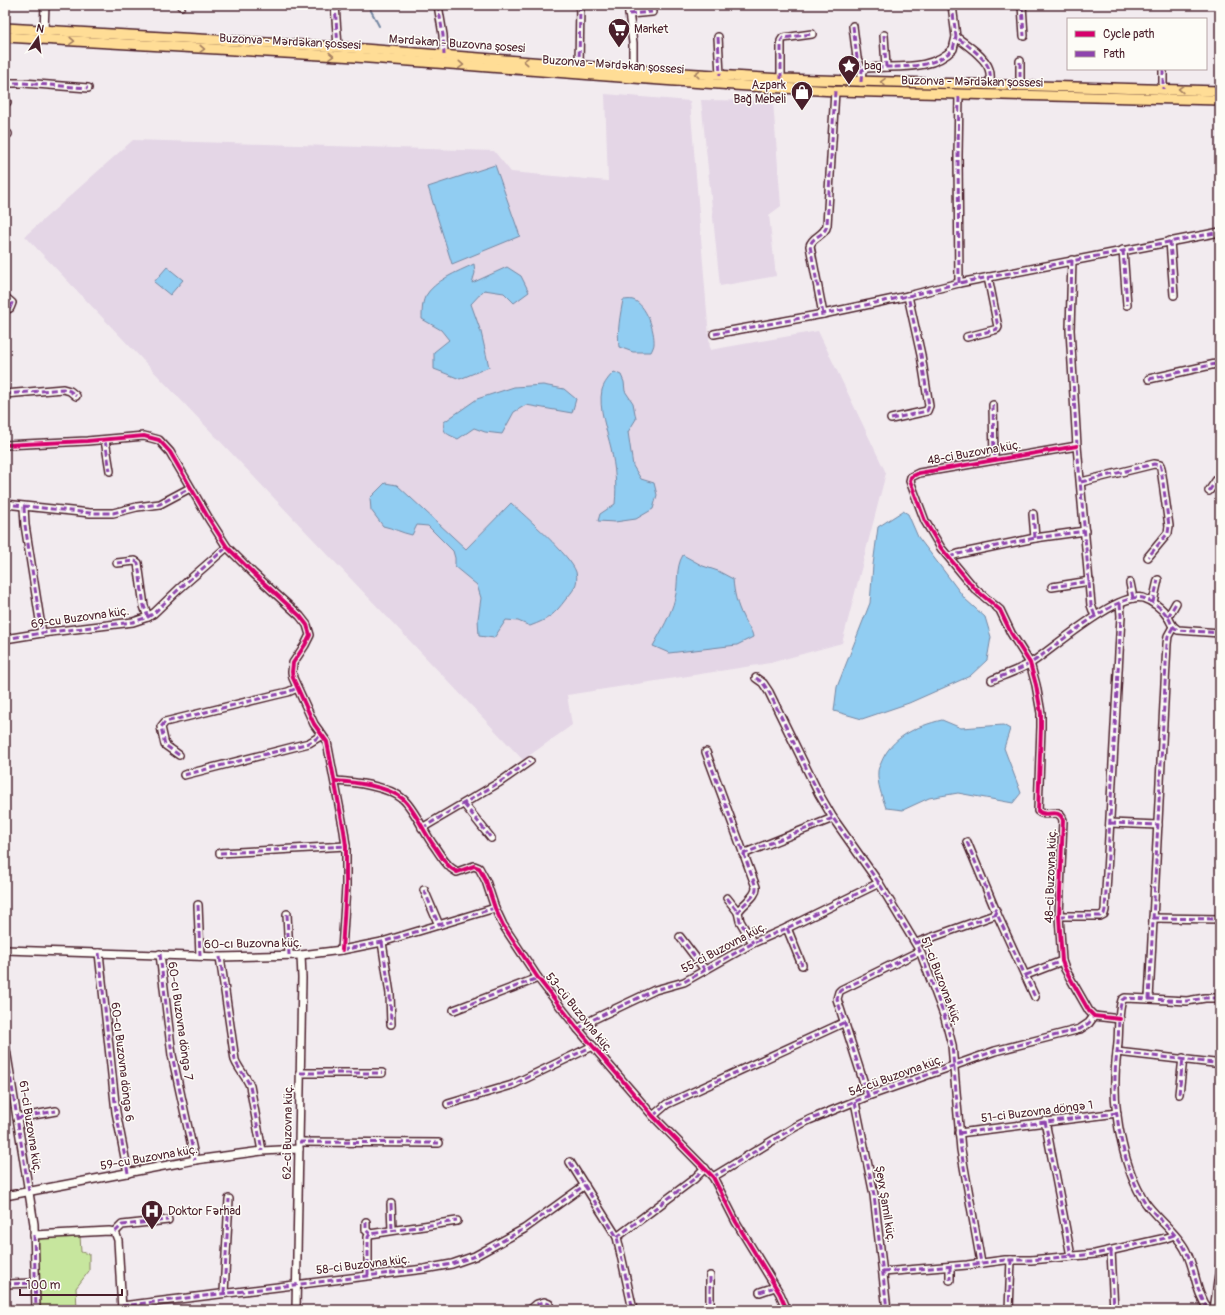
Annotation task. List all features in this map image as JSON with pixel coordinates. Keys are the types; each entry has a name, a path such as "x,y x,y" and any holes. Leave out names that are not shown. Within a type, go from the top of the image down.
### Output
{"main road":[{"name":"Mərdəkan - Buzovna şosesi","path":"5,28 338,47 634,70 781,79 1220,91"},
{"name":"Buzonva - Mərdəkan şossesi","path":"5,37 338,56 648,80 835,91 1220,100"}],"street":[{"path":"44,31 45,5"},
{"path":"335,5 338,47"},
{"path":"438,5 443,35 444,55"},
{"path":"579,65 580,5"},
{"path":"628,5 633,43 634,70"},
{"path":"862,70 867,68 918,66 936,61 953,49 956,37 952,5"},
{"path":"1022,5 1024,36"},
{"path":"629,14 652,12"},
{"path":"853,26 857,58 862,70 861,82"},
{"path":"781,79 782,41 784,38 812,34"},
{"path":"884,34 886,67"},
{"path":"718,36 720,75"},
{"path":"956,37 971,47 987,65 990,73 990,85"},
{"path":"1020,61 1020,86"},
{"path":"1162,70 1163,89"},
{"path":"5,83 88,88"},
{"path":"823,314 810,246 813,239 824,232 827,225 835,91"},
{"path":"959,94 959,283"},
{"path":"714,334 823,314 988,277 1220,232"},
{"path":"1170,241 1174,295"},
{"path":"1123,250 1127,305"},
{"path":"1072,260 1070,330 1085,531 1092,605 1095,616"},
{"path":"967,337 994,330 998,327 988,277"},
{"path":"891,419 926,411 929,406 921,355 908,296"},
{"path":"5,298 12,303 10,308 5,310"},
{"path":"1149,379 1220,363"},
{"path":"5,394 63,389 70,391 76,396"},
{"path":"993,405 994,460"},
{"path":"5,445 105,440 144,436 150,436 159,440 170,452 190,488 228,547 254,574 300,616 309,628 310,632 308,639 296,657 292,668 293,678 314,724 322,734 328,746 335,781 346,846 346,887 342,950"},
{"path":"105,440 110,471"},
{"name":"48-ci Buzovna küç.","path":"1078,446 919,473 911,477 910,484 925,520 941,548 976,589 1000,610 1011,633 1030,664 1036,685 1041,713 1038,811 1042,814 1053,812 1061,815 1063,820 1059,916 1062,961 1065,969 1094,1016"},
{"path":"1081,482 1154,464 1160,465 1164,483 1169,526 1168,533 1148,557"},
{"path":"1209,492 1220,475"},
{"path":"5,504 90,513 113,513 137,507 160,504 190,488"},
{"path":"24,507 42,633"},
{"path":"1033,514 1035,538"},
{"path":"950,558 958,554 1035,538 1085,531"},
{"name":"69-cu Buzovna küç.","path":"5,639 133,622 148,617 228,547"},
{"path":"117,563 135,561 138,563 144,606 148,617"},
{"path":"1153,602 1158,580"},
{"path":"1052,587 1090,581"},
{"path":"1130,583 1133,598"},
{"path":"992,680 1030,664 1095,616 1133,598 1144,598 1153,602 1168,617 1173,627 1183,631 1220,633"},
{"path":"1059,916 1100,916 1104,914 1121,616 1120,603"},
{"path":"1168,617 1176,603"},
{"path":"1149,1000 1167,644 1168,636 1173,627"},
{"name":"51-ci Buzovna küç.","path":"756,678 763,683 769,692 808,775 833,818 879,883 920,950 949,1030 952,1045 959,1133 981,1263"},
{"path":"179,755 165,745 161,727 165,722 288,692 297,688"},
{"path":"184,775 309,742 322,734"},
{"path":"706,752 756,891 738,912"},
{"path":"422,828 500,782 530,761"},
{"name":"53-cü Buzovna küç.","path":"335,781 359,783 387,790 403,799 447,864 453,870 460,871 474,866 479,868 486,881 495,908 503,925 538,978 578,1029 653,1116 713,1177 736,1222 787,1310"},
{"path":"464,804 491,838"},
{"path":"743,854 833,818"},
{"path":"1110,823 1158,825"},
{"path":"967,842 997,914 1035,997"},
{"path":"220,853 346,846"},
{"name":"55-ci Buzovna küç.","path":"578,1029 594,1019 654,990 680,984 753,943 879,883"},
{"path":"424,890 439,925"},
{"path":"727,898 738,912 740,921 753,943"},
{"path":"198,905 200,956"},
{"name":"60-cı Buzovna küç.","path":"5,950 220,957 301,955 342,950 382,942 495,908"},
{"path":"287,914 289,955"},
{"path":"916,942 997,914"},
{"path":"1153,918 1220,919"},
{"path":"787,928 802,965"},
{"path":"680,937 705,970"},
{"path":"382,942 390,994 391,1024"},
{"path":"868,1096 837,999 839,992 920,950"},
{"name":"60-cı Buzovna döngə 6","path":"99,953 116,1112 128,1173"},
{"name":"60-cı Buzovna döngə 7","path":"160,954 172,1055 195,1160"},
{"name":"62-ci Buzovna küç.","path":"296,1310 302,978 301,955"},
{"path":"220,957 235,1060 250,1086 262,1151"},
{"path":"1026,975 1062,961"},
{"path":"454,1010 538,978"},
{"path":"1209,1310 1204,1304 1198,1291 1186,1250 1146,1202 1134,1181 1126,1157 1117,1113 1115,1078 1122,1000 1125,998 1188,1001 1205,998 1220,998"},
{"path":"1094,1016 1120,1019"},
{"name":"54-cü Buzovna küç.","path":"713,1177 809,1120 868,1096 1009,1047 1080,1030 1089,1023 1094,1016"},
{"path":"653,1116 667,1104 845,1022"},
{"name":"61-ci Buzovna küç.","path":"5,1043 29,1192 34,1235 36,1310"},
{"path":"448,1104 512,1085 593,1046"},
{"path":"1117,1052 1183,1058 1214,1063"},
{"path":"1180,1094 1183,1058"},
{"path":"300,1073 382,1073"},
{"name":"Şeyx Şamil küç.","path":"855,1102 874,1195 887,1310"},
{"path":"17,1118 56,1111"},
{"name":"51-ci Buzovna döngə 1","path":"959,1133 1117,1113"},
{"path":"1045,1122 1071,1256"},
{"name":"59-cu Buzovna küç.","path":"5,1196 195,1160 299,1145 440,1143"},
{"path":"570,1162 617,1237 633,1310"},
{"path":"617,1237 694,1179 705,1168"},
{"name":"58-ci Buzovna küç.","path":"122,1308 224,1293 440,1266 461,1261 475,1256 524,1229 585,1186"},
{"path":"224,1293 229,1199"},
{"path":"391,1204 392,1230"},
{"path":"115,1232 122,1225 168,1220"},
{"path":"370,1234 457,1221"},
{"path":"366,1222 366,1230 370,1234"},
{"path":"34,1235 109,1231 115,1232"},
{"path":"115,1232 118,1240 122,1308"},
{"path":"368,1275 368,1237 370,1234"},
{"path":"883,1272 1071,1256 1110,1251 1174,1235"},
{"path":"1110,1251 1114,1310"},
{"path":"1009,1310 1011,1260"},
{"path":"950,1267 950,1280"},
{"path":"1214,1310 1220,1267"},
{"path":"710,1276 710,1310"},
{"path":"5,1284 36,1283"},
{"path":"760,1292 775,1287"},
{"path":"530,1310 537,1304 544,1302 549,1304 549,1310"}],"shaded area":[{"path":"605,94 690,101 710,350 818,331 886,473 842,643 770,663 567,695 572,725 523,760 25,236 133,140 494,151 511,172 608,181"},
{"path":"701,100 773,101 781,206 769,215 776,276 720,286"}],"green space":[{"path":"80,1236 81,1252 89,1254 89,1271 76,1288 77,1310 40,1310 38,1239"}],"water":[{"path":"495,165 520,236 452,264 428,187"},
{"path":"474,264 475,273 472,283 507,267 521,276 529,292 514,303 504,293 484,290 471,304 481,332 489,367 460,379 434,369 434,352 449,340 441,330 422,319 423,305 425,297 429,291 440,281"},
{"path":"167,267 183,280 170,295 154,282"},
{"path":"623,300 632,300 638,303 646,312 654,339 654,345 651,352 633,352 619,347 619,329"},
{"path":"614,372 621,375 624,382 625,391 633,403 636,419 628,432 633,466 641,479 654,483 657,495 653,509 636,519 615,522 598,521 600,514 615,504 615,469 601,404 604,385"},
{"path":"543,385 564,389 576,399 572,413 526,405 514,412 502,434 485,432 474,428 458,439 446,433 444,429 444,422 477,399 514,387"},
{"path":"385,483 397,485 466,549 511,503 547,536 566,556 577,576 576,584 573,590 551,616 542,621 530,626 518,621 506,620 494,638 479,636 478,619 481,598 477,585 455,567 453,551 428,526 417,525 412,535 408,534 383,526 371,510 370,498"},
{"path":"903,511 908,514 918,537 965,599 985,617 991,637 987,660 970,676 909,703 862,719 834,711 837,687 870,603 878,527"},
{"path":"683,555 703,566 718,571 733,579 737,603 753,637 737,645 669,653 653,646 671,611 676,593 679,565"},
{"path":"942,720 961,728 1003,725 1010,729 1004,748 1021,793 1013,803 958,793 929,798 903,810 886,808 878,781 878,771 885,754 891,746 914,729"}],"waterway":[{"path":"368,5 379,26"}],"marked path":[{"path":"335,5 338,47"},
{"path":"438,5 443,35 444,55"},
{"path":"579,65 580,5"},
{"path":"952,5 956,37 975,51 987,64 990,73 990,85"},
{"path":"1022,5 1024,36"},
{"path":"629,14 652,12"},
{"path":"853,26 857,58 862,70"},
{"path":"781,79 781,41 783,38 812,34"},
{"path":"884,35 886,67"},
{"path":"718,37 720,75"},
{"path":"861,82 862,70 867,68 912,66 934,61 953,49 956,37"},
{"path":"1020,61 1020,86"},
{"path":"1163,70 1163,89"},
{"path":"5,83 88,88"},
{"path":"823,314 810,246 813,240 824,232 827,225 835,91"},
{"path":"959,94 959,283"},
{"path":"5,97 7,102"},
{"path":"714,334 823,314 908,296 959,283 1220,232"},
{"path":"1170,241 1174,295"},
{"path":"1123,250 1127,305"},
{"path":"1072,260 1070,330 1077,446 1091,605 1095,616"},
{"path":"967,337 994,330 998,327 988,277"},
{"path":"891,419 927,411 929,406 921,355 908,296"},
{"path":"5,297 12,303 10,308 5,310"},
{"path":"1149,379 1220,363"},
{"path":"5,394 63,389 70,391 76,396"},
{"path":"993,405 994,460"},
{"path":"105,440 110,471"},
{"path":"1081,482 1154,464 1160,465 1169,526 1168,533 1148,557"},
{"path":"1209,491 1220,475"},
{"path":"5,504 90,513 113,513 137,507 160,504 190,488"},
{"path":"24,507 25,525 42,633"},
{"path":"1033,514 1035,538"},
{"path":"949,557 1035,538 1085,531"},
{"path":"5,639 133,622 148,617 227,547"},
{"path":"117,563 135,561 138,563 144,606 148,617"},
{"path":"1153,602 1158,580"},
{"path":"1052,587 1090,581"},
{"path":"1130,583 1133,598"},
{"path":"992,680 1031,663 1102,612 1132,598 1143,598 1156,605 1165,613 1171,624 1178,630 1220,633"},
{"path":"1059,916 1100,916 1104,914 1105,910 1121,616 1120,603"},
{"path":"1168,617 1176,603"},
{"path":"1173,627 1168,636 1167,644 1149,999 1125,998 1122,1000 1119,1015 1115,1069 1115,1094 1122,1142 1131,1174 1145,1202 1183,1245 1192,1266 1201,1296 1209,1310"},
{"path":"756,678 763,683 769,692 819,794 833,818 879,883 920,951 945,1018 952,1045 961,1150 981,1263"},
{"path":"179,755 165,745 161,727 165,722 288,692 297,688"},
{"path":"184,775 309,743 322,735"},
{"path":"706,752 756,887 756,891 752,897 738,912 740,921 753,943"},
{"path":"422,828 500,782 530,761"},
{"path":"464,804 491,838"},
{"path":"743,854 833,818"},
{"path":"1110,823 1158,825"},
{"path":"967,842 997,914 1035,997"},
{"path":"220,853 346,846"},
{"path":"578,1029 594,1019 655,990 684,982 753,943 879,883"},
{"path":"424,890 439,925"},
{"path":"727,898 738,912"},
{"path":"198,905 200,956"},
{"path":"342,950 382,942 495,908"},
{"path":"287,914 289,955"},
{"path":"916,943 997,914"},
{"path":"1153,918 1220,919"},
{"path":"787,928 802,965"},
{"path":"680,937 705,970"},
{"path":"382,942 390,994 391,1024"},
{"path":"868,1096 837,999 839,992 920,951"},
{"path":"99,953 116,1112 128,1173"},
{"path":"160,954 172,1055 195,1160"},
{"path":"220,957 235,1060 250,1086 262,1151"},
{"path":"1026,975 1062,961"},
{"path":"454,1010 538,978"},
{"path":"1149,999 1187,1001 1205,998 1220,998"},
{"path":"713,1177 809,1120 868,1096 995,1051 1080,1029 1089,1023 1094,1016"},
{"path":"653,1116 667,1104 845,1022"},
{"path":"5,1043 29,1192"},
{"path":"448,1104 512,1085 593,1046"},
{"path":"1117,1052 1214,1063"},
{"path":"1179,1094 1183,1058"},
{"path":"300,1073 382,1073"},
{"path":"855,1102 874,1195 887,1310"},
{"path":"17,1118 56,1111"},
{"path":"959,1133 1117,1113"},
{"path":"1045,1121 1071,1256"},
{"path":"299,1142 439,1143"},
{"path":"570,1162 617,1237 633,1310"},
{"path":"617,1237 694,1179 705,1168"},
{"path":"122,1306 424,1269 452,1264 475,1256 524,1229 585,1185"},
{"path":"224,1293 229,1199"},
{"path":"391,1204 392,1230"},
{"path":"115,1232 122,1225 168,1220"},
{"path":"368,1275 368,1237 370,1234 457,1221"},
{"path":"366,1222 366,1230 370,1234"},
{"path":"34,1235 36,1310"},
{"path":"883,1272 967,1265 1005,1260 1031,1260 1095,1254 1174,1235"},
{"path":"1111,1251 1114,1310"},
{"path":"1009,1310 1011,1260"},
{"path":"950,1267 950,1280"},
{"path":"710,1276 710,1310"},
{"path":"5,1284 36,1283"},
{"path":"760,1292 775,1287"},
{"path":"530,1310 537,1304 544,1302 549,1304 549,1310"}],"cycle path":[{"path":"5,445 87,441 144,436 159,440 170,452 227,547 300,616 307,625 310,635 293,663 292,672 293,678 314,724 327,742 344,831 346,846 346,887 342,950"},
{"path":"1077,446 919,473 911,477 910,481 925,521 941,548 975,589 1000,610 1011,633 1030,663 1041,713 1038,811 1045,814 1058,814 1063,820 1059,916 1062,961 1089,1011 1094,1016 1120,1019"},
{"path":"335,781 352,782 380,788 397,795 411,808 432,843 451,868 457,872 474,866 479,868 486,881 495,908 503,925 538,978 578,1029 653,1116 713,1177 736,1222 780,1294 787,1310"}],"place":[{"name":"Market","path":"619,48"},
{"name":"bag","path":"849,86"},
{"name":"Azpark Bağ Mebeli","path":"802,112"},
{"name":"Doktor Fərhad","path":"152,1230"}]}
